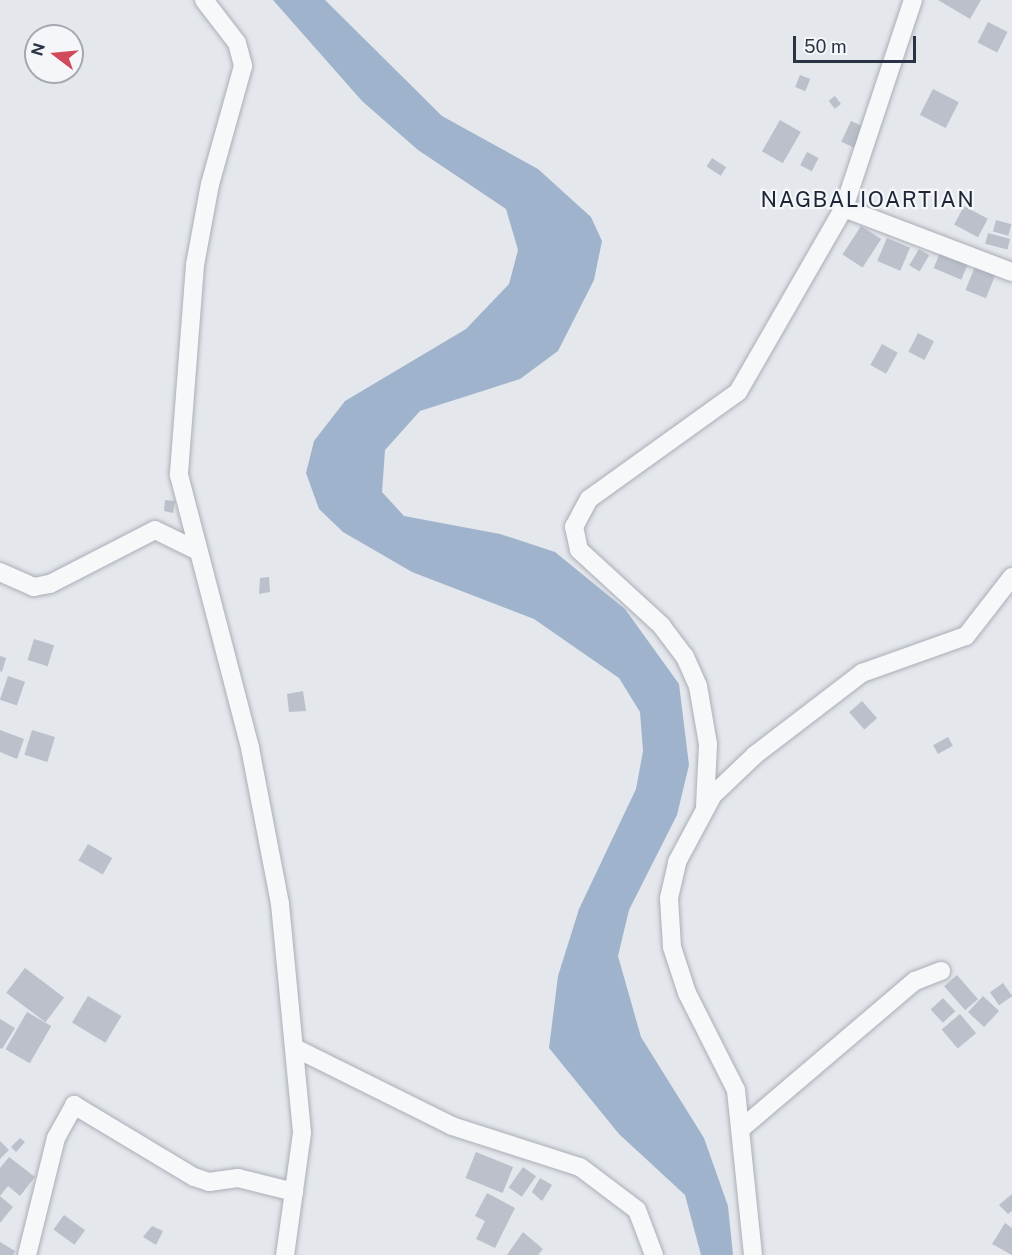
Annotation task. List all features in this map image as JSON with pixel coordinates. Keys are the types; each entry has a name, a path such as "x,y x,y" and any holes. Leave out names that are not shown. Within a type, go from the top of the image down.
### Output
{"street":[{"path":"204,0 237,43 243,66 210,184 195,266 179,443 185,511 268,832 295,1048 302,1133 285,1255"},
{"path":"705,807 708,744 698,686 685,657 662,626 579,550 574,527 589,498 738,392 844,207 913,0"},
{"path":"844,207 1012,272"},
{"path":"0,572 34,587 50,584 185,511"},
{"path":"148,531 164,531 196,550"},
{"path":"753,1255 741,1168 742,1128 736,1090 687,993 672,947 669,898 677,862 705,807 755,755 862,674 966,636 1012,577"},
{"path":"742,1128 915,981 941,971"},
{"path":"295,1048 452,1126 580,1167 637,1209 654,1255"},
{"path":"27,1255 56,1138 74,1105 194,1177 209,1182 238,1178 294,1192"}],"water":[{"path":"273,0 325,0 442,116 538,169 591,217 602,241 594,280 558,351 520,379 420,411 385,450 382,492 404,516 500,534 555,552 625,609 679,684 689,765 677,815 629,910 618,956 641,1037 704,1138 728,1206 733,1255 701,1255 685,1195 619,1134 549,1048 558,976 579,909 636,789 643,751 640,712 619,678 534,619 412,572 343,532 319,509 306,473 314,441 345,401 466,329 509,284 518,250 506,209 418,150 362,101"}],"building":[{"path":"938,0 981,0 970,19"},
{"path":"988,22 1008,32 997,52 978,42"},
{"path":"800,75 810,79 805,91 795,87"},
{"path":"933,89 959,102 946,128 920,115"},
{"path":"835,96 841,104 835,109 829,101"},
{"path":"780,120 801,132 783,163 762,151"},
{"path":"851,121 868,129 858,150 841,142"},
{"path":"807,152 819,158 812,171 800,165"},
{"path":"712,158 726,167 721,176 707,166"},
{"path":"964,206 988,219 978,237 954,225"},
{"path":"996,220 1011,224 1008,236 993,232"},
{"path":"861,226 881,239 863,268 842,255"},
{"path":"988,233 1010,239 1007,250 985,244"},
{"path":"887,238 910,248 900,271 877,261"},
{"path":"943,246 971,258 961,280 934,268"},
{"path":"919,249 929,255 920,271 909,265"},
{"path":"976,264 996,272 986,298 966,290"},
{"path":"918,333 934,341 925,360 908,352"},
{"path":"882,344 898,353 886,374 870,365"},
{"path":"165,500 175,501 173,513 164,511"},
{"path":"269,577 270,592 259,594 260,578"},
{"path":"34,639 54,645 48,666 28,660"},
{"path":"0,656 6,658 2,672 0,671"},
{"path":"8,676 25,682 17,705 0,700"},
{"path":"303,691 306,711 289,712 287,694"},
{"path":"862,701 877,718 864,730 849,712"},
{"path":"0,730 24,739 17,759 0,752"},
{"path":"32,730 55,737 47,762 24,755"},
{"path":"948,737 953,746 938,754 933,745"},
{"path":"88,844 112,858 103,874 78,860"},
{"path":"25,968 64,997 45,1022 6,993"},
{"path":"957,975 978,999 965,1010 944,986"},
{"path":"1003,983 1012,996 999,1005 990,992"},
{"path":"88,996 121,1016 105,1043 72,1023"},
{"path":"983,996 999,1011 984,1027 968,1012"},
{"path":"943,998 955,1011 943,1023 931,1010"},
{"path":"27,1012 51,1026 30,1063 6,1049"},
{"path":"960,1014 976,1033 958,1049 942,1029"},
{"path":"0,1019 15,1028 2,1049 0,1048"},
{"path":"20,1138 25,1142 16,1152 11,1147"},
{"path":"0,1141 9,1150 0,1159"},
{"path":"476,1152 513,1167 503,1193 466,1178"},
{"path":"9,1157 35,1177 20,1196 8,1186 0,1196 0,1168"},
{"path":"523,1167 536,1176 522,1197 509,1187"},
{"path":"540,1178 552,1185 542,1201 532,1192"},
{"path":"487,1193 515,1208 495,1248 476,1239 485,1221 475,1216"},
{"path":"1012,1194 1012,1211 1008,1214 999,1205"},
{"path":"0,1196 13,1207 0,1223"},
{"path":"64,1215 85,1230 74,1245 53,1230"},
{"path":"1005,1223 1012,1228 1012,1255 992,1244"},
{"path":"152,1226 163,1231 156,1245 143,1237"},
{"path":"523,1232 543,1249 538,1255 507,1255"},
{"path":"0,1242 15,1251 13,1255 0,1255"}],"district":[{"name":"NAGBALIOARTIAN","path":"868,200"}]}
